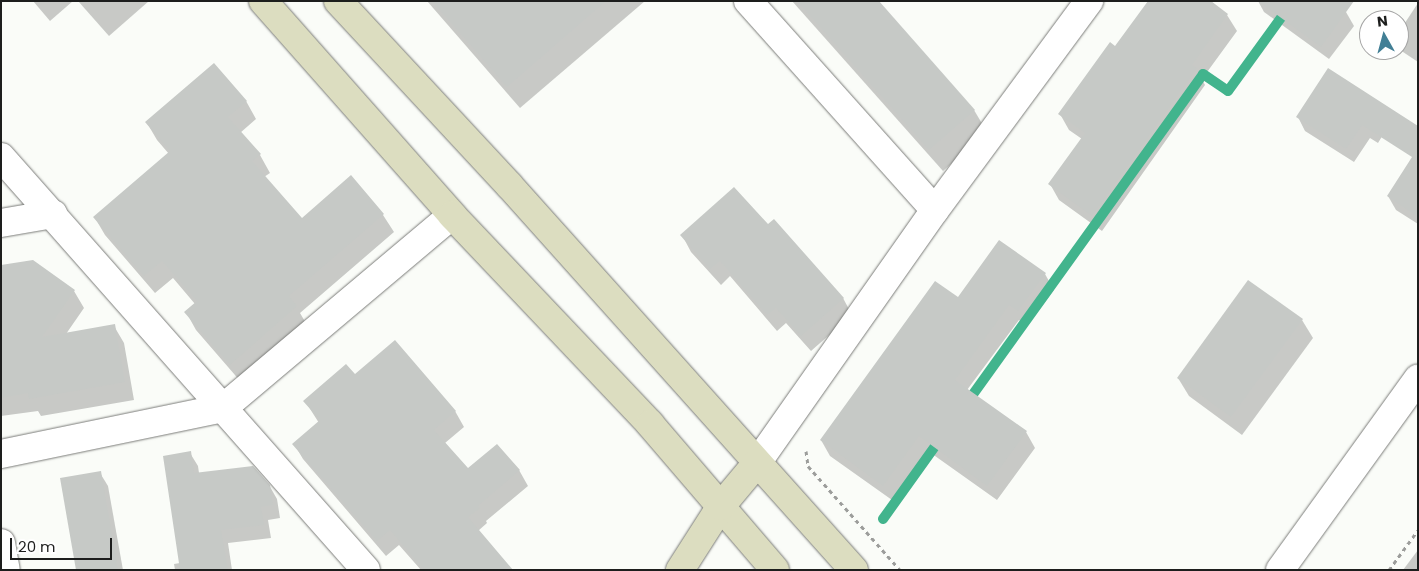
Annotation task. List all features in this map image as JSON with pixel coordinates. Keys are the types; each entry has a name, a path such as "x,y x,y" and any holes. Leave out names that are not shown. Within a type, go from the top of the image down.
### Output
{"street":[{"path":"263,1 452,215 650,424 775,570"},
{"path":"338,1 516,193 854,570"},
{"path":"748,1 935,210"},
{"path":"680,570 721,506 757,463 935,210 1089,1"},
{"path":"1,156 366,570"},
{"path":"1,223 53,214"},
{"path":"1,454 223,408 452,215"},
{"path":"1280,570 1418,379"},
{"path":"1,543 6,570"}],"path":[{"path":"805,447 808,466 900,570"},
{"path":"1389,570 1418,530"}],"building":[{"path":"432,1 606,1 507,87"},
{"path":"797,1 879,1 975,110 929,150"},
{"path":"1148,1 1211,1 1228,14 1192,65 1197,68 1092,216 1048,184 1085,133 1058,114 1110,42 1115,46"},
{"path":"1258,1 1354,1 1321,47"},
{"path":"214,63 247,101 228,117 261,154 252,161 302,218 351,175 384,214 289,296 297,306 230,365 184,312 197,301 162,261 144,276 93,217 170,151 145,122"},
{"path":"1328,68 1418,126 1418,217 1387,196 1412,157 1362,125 1346,149 1296,117"},
{"path":"734,187 768,224 774,219 844,298 801,336 776,308 767,315 720,261 710,269 680,235"},
{"path":"999,240 1046,273 1018,311 1009,305 955,380 1027,431 987,486 919,436 883,486 820,440 935,281 958,297"},
{"path":"33,260 75,290 42,337 115,324 125,382 29,399 28,393 1,398 1,265"},
{"path":"1248,280 1303,319 1231,417 1177,378"},
{"path":"395,340 456,411 434,430 468,468 497,444 520,470 468,517 513,570 424,570 390,530 377,541 292,444 320,420 303,401 346,364 355,374"},
{"path":"191,451 194,473 253,466 270,485 273,505 261,507 264,525 221,530 228,570 180,570 163,456"},
{"path":"101,471 118,570 76,570 60,478"}],"waterway":[{"path":"966,404 1203,74 1228,91 1288,8"},
{"path":"883,519 941,438"}]}
